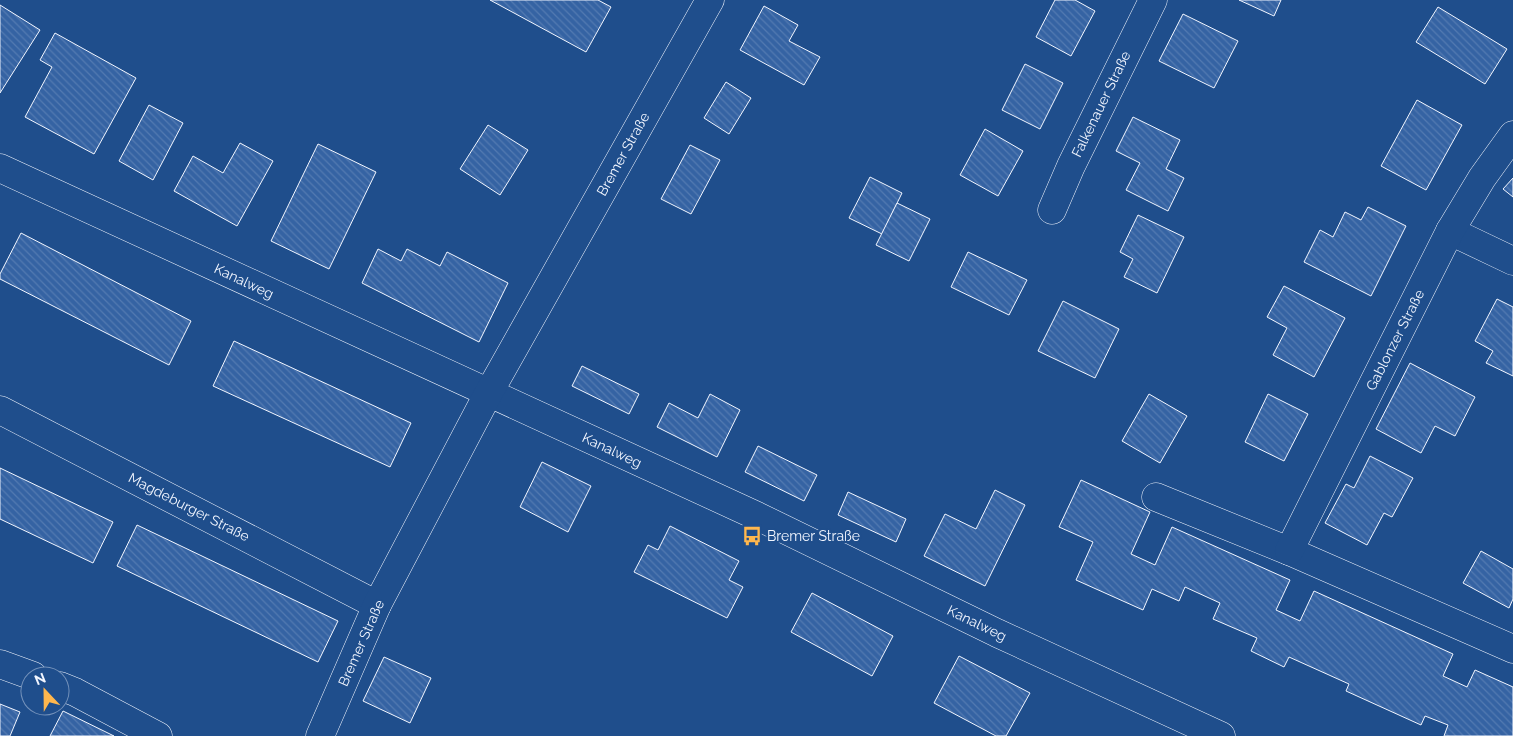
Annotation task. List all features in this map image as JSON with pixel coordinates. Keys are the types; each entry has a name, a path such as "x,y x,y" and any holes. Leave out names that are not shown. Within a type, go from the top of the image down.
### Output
{"street":[{"name":"Bremer Straße","path":"320,736 377,605 488,394 710,0"},
{"name":"Falkenauer Straße","path":"1052,210 1071,166 1153,0"},
{"name":"Gablonzer Straße","path":"1289,551 1450,231 1482,178 1513,135"},
{"name":"Kanalweg","path":"0,168 488,394 757,516 997,633 1221,736"},
{"path":"1450,231 1513,261"},
{"name":"Magdeburger Straße","path":"0,410 377,605"},
{"path":"1156,497 1289,551 1513,649"},
{"path":"0,664 20,671"},
{"path":"70,690 158,736"}],"building":[{"path":"490,0 598,0 611,7 586,52"},
{"path":"1055,0 1075,0 1095,11 1071,56 1036,37"},
{"path":"1239,0 1281,0 1274,16"},
{"path":"0,5 40,30 0,93"},
{"path":"764,6 798,25 789,41 820,57 804,85 740,50"},
{"path":"1438,7 1507,49 1485,84 1416,42"},
{"path":"1183,14 1238,41 1214,88 1159,61"},
{"path":"55,33 136,78 94,154 25,117 52,67 40,60"},
{"path":"1025,64 1063,83 1040,129 1002,110"},
{"path":"726,82 751,98 729,134 704,118"},
{"path":"1417,100 1462,125 1426,190 1381,166"},
{"path":"149,105 183,123 153,180 119,161"},
{"path":"1133,117 1180,140 1166,169 1184,178 1168,211 1126,190 1140,163 1116,151"},
{"path":"488,125 528,150 500,195 460,169"},
{"path":"985,129 1023,151 998,196 960,175"},
{"path":"240,143 273,161 237,226 174,191 193,156 223,173"},
{"path":"318,144 376,172 329,269 271,241"},
{"path":"690,145 720,160 691,214 661,199"},
{"path":"870,177 902,193 882,234 849,218"},
{"path":"1513,178 1513,197 1503,189"},
{"path":"897,203 930,219 909,261 876,245"},
{"path":"1368,207 1406,226 1371,296 1304,262 1320,230 1333,237 1345,212 1361,220"},
{"path":"1138,215 1184,237 1157,293 1124,277 1133,259 1120,252"},
{"path":"21,233 191,321 169,365 0,279 0,274"},
{"path":"378,249 401,261 407,249 440,266 447,252 508,283 479,342 362,283"},
{"path":"968,252 1027,280 1009,315 951,287"},
{"path":"1284,286 1345,318 1314,377 1273,355 1287,328 1267,317"},
{"path":"1497,299 1513,307 1513,376 1486,363 1493,351 1475,341"},
{"path":"1063,301 1119,329 1095,378 1038,351"},
{"path":"234,341 411,423 390,467 213,386"},
{"path":"1410,363 1475,397 1455,436 1435,426 1421,453 1376,429"},
{"path":"582,366 639,394 629,414 572,386"},
{"path":"710,394 740,410 717,457 657,427 669,403 698,418"},
{"path":"1149,394 1187,416 1160,463 1122,441"},
{"path":"1268,394 1308,414 1284,461 1245,442"},
{"path":"758,446 817,475 804,501 745,472"},
{"path":"1370,456 1413,478 1392,517 1384,513 1367,545 1325,523 1346,484 1354,488"},
{"path":"542,462 591,486 568,532 520,507"},
{"path":"0,468 113,522 93,563 0,519"},
{"path":"1081,480 1150,512 1131,554 1155,565 1172,527 1290,580 1276,610 1300,621 1314,591 1453,654 1443,676 1467,687 1475,670 1513,687 1513,736 1444,736 1448,725 1425,716 1421,725 1346,691 1349,684 1289,657 1284,667 1251,651 1257,638 1213,619 1220,603 1185,587 1179,601 1152,589 1143,610 1076,580 1093,542 1059,527"},
{"path":"995,490 1025,505 985,586 924,556 945,514 976,529"},
{"path":"848,492 906,519 896,542 838,515"},
{"path":"137,525 338,621 318,662 117,566"},
{"path":"670,526 739,561 729,580 743,587 727,618 634,572 648,545 658,550"},
{"path":"1481,551 1513,569 1513,599 1509,608 1463,583"},
{"path":"812,593 893,636 872,676 791,632"},
{"path":"959,656 1030,693 1006,736 996,736 934,703"},
{"path":"384,657 431,678 410,723 363,701"},
{"path":"0,704 20,712 10,736 0,736"},
{"path":"70,714 114,736 50,736 60,716 70,716"}],"place":[{"name":"Bremer Straße","path":"752,536"}]}
